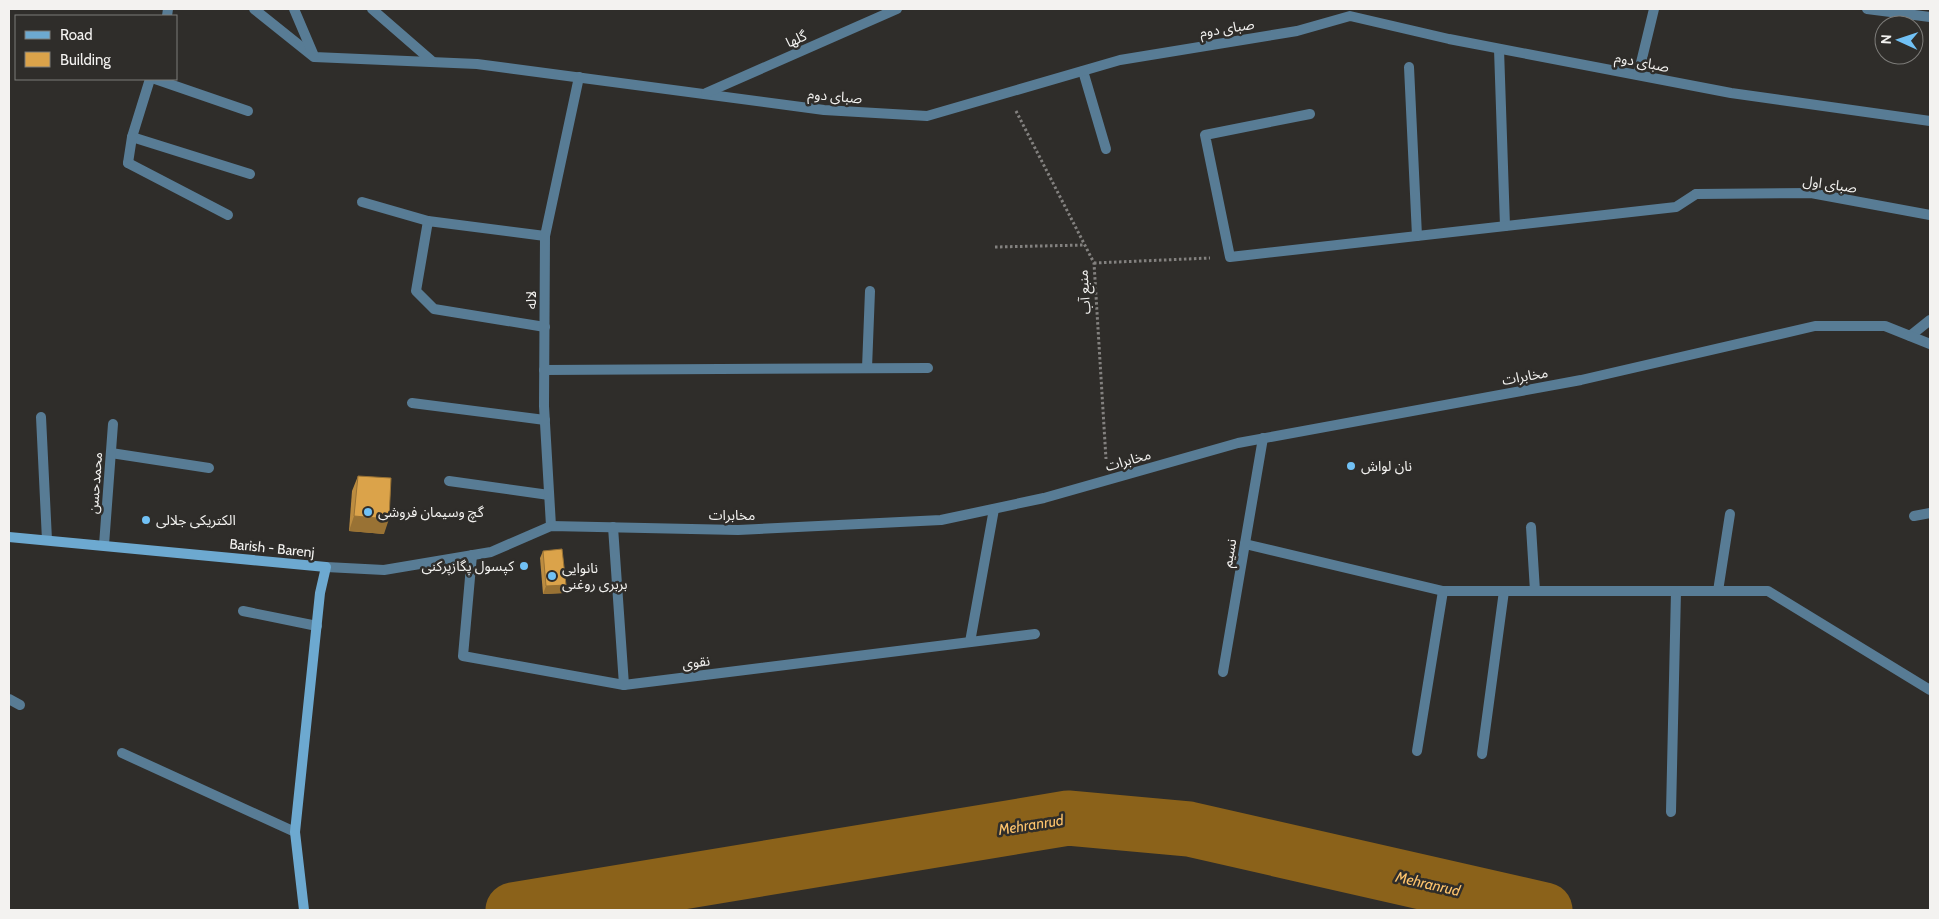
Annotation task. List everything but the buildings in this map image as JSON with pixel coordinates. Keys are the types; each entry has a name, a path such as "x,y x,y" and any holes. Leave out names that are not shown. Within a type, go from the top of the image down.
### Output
{"main road":[{"name":"Barish - Barenj","path":"9,537 326,567 320,593 316,626 295,832 304,910"}],"street":[{"path":"254,9 314,57"},
{"path":"294,9 314,57"},
{"path":"372,9 433,62"},
{"name":"گلها","path":"706,93 897,9"},
{"path":"1638,75 1654,9"},
{"path":"1867,9 1930,16"},
{"name":"صبای دوم","path":"314,57 477,64 824,110 927,116 1120,60 1297,31 1350,16 1499,49 1732,93 1930,121"},
{"path":"1310,114 1205,135 1230,257 1505,226 1499,49"},
{"path":"1409,67 1417,236"},
{"path":"1083,71 1106,149"},
{"name":"لاله","path":"551,526 545,420 545,236 579,77"},
{"path":"150,80 132,137 128,163 228,215"},
{"path":"158,80 248,111"},
{"path":"132,137 250,174"},
{"name":"صبای اول","path":"1505,226 1676,207 1696,194 1811,193 1930,215"},
{"path":"362,202 428,221 545,236"},
{"path":"428,221 416,291 434,309 545,327"},
{"path":"868,368 870,291"},
{"path":"1910,336 1930,320"},
{"name":"مخابرات","path":"326,567 384,570 472,556 491,552 551,526 738,530 932,521 1044,498 1238,443 1581,380 1815,326 1885,326 1930,344"},
{"path":"544,370 928,368"},
{"path":"412,403 545,420"},
{"path":"41,416 47,540"},
{"name":"محمدحسن","path":"104,545 113,424"},
{"name":"نسیم","path":"1223,672 1263,438"},
{"path":"111,453 209,468"},
{"path":"449,481 549,495"},
{"path":"970,642 994,509"},
{"path":"1914,516 1930,513"},
{"path":"1718,591 1730,514"},
{"path":"613,527 624,685"},
{"path":"1531,527 1535,591"},
{"path":"1245,544 1443,591 1768,591 1930,690"},
{"name":"نقوی","path":"472,556 463,656 624,685 1035,634"},
{"path":"1417,751 1443,591"},
{"path":"1482,754 1504,591"},
{"path":"1671,812 1676,591"},
{"path":"243,611 316,626"},
{"path":"9,699 20,705"},
{"path":"122,753 295,832"}],"path":[{"name":"منبع آب","path":"1007,93 1094,263 1108,480"},
{"path":"995,247 1085,245"},
{"path":"1094,263 1230,257"}],"waterway":[{"name":"Mehranrud","path":"513,910 1068,818 1189,829 1545,910"}],"place":[{"name":"نان لواش","path":"1351,466"},
{"name":"گچ وسیمان فروشی","path":"368,512"},
{"name":"الکتریکی جلالی","path":"146,520"},
{"name":"کپسول پگازپرکنی","path":"524,566"},
{"name":"نانوایی بربری روغنی","path":"552,576"}]}
